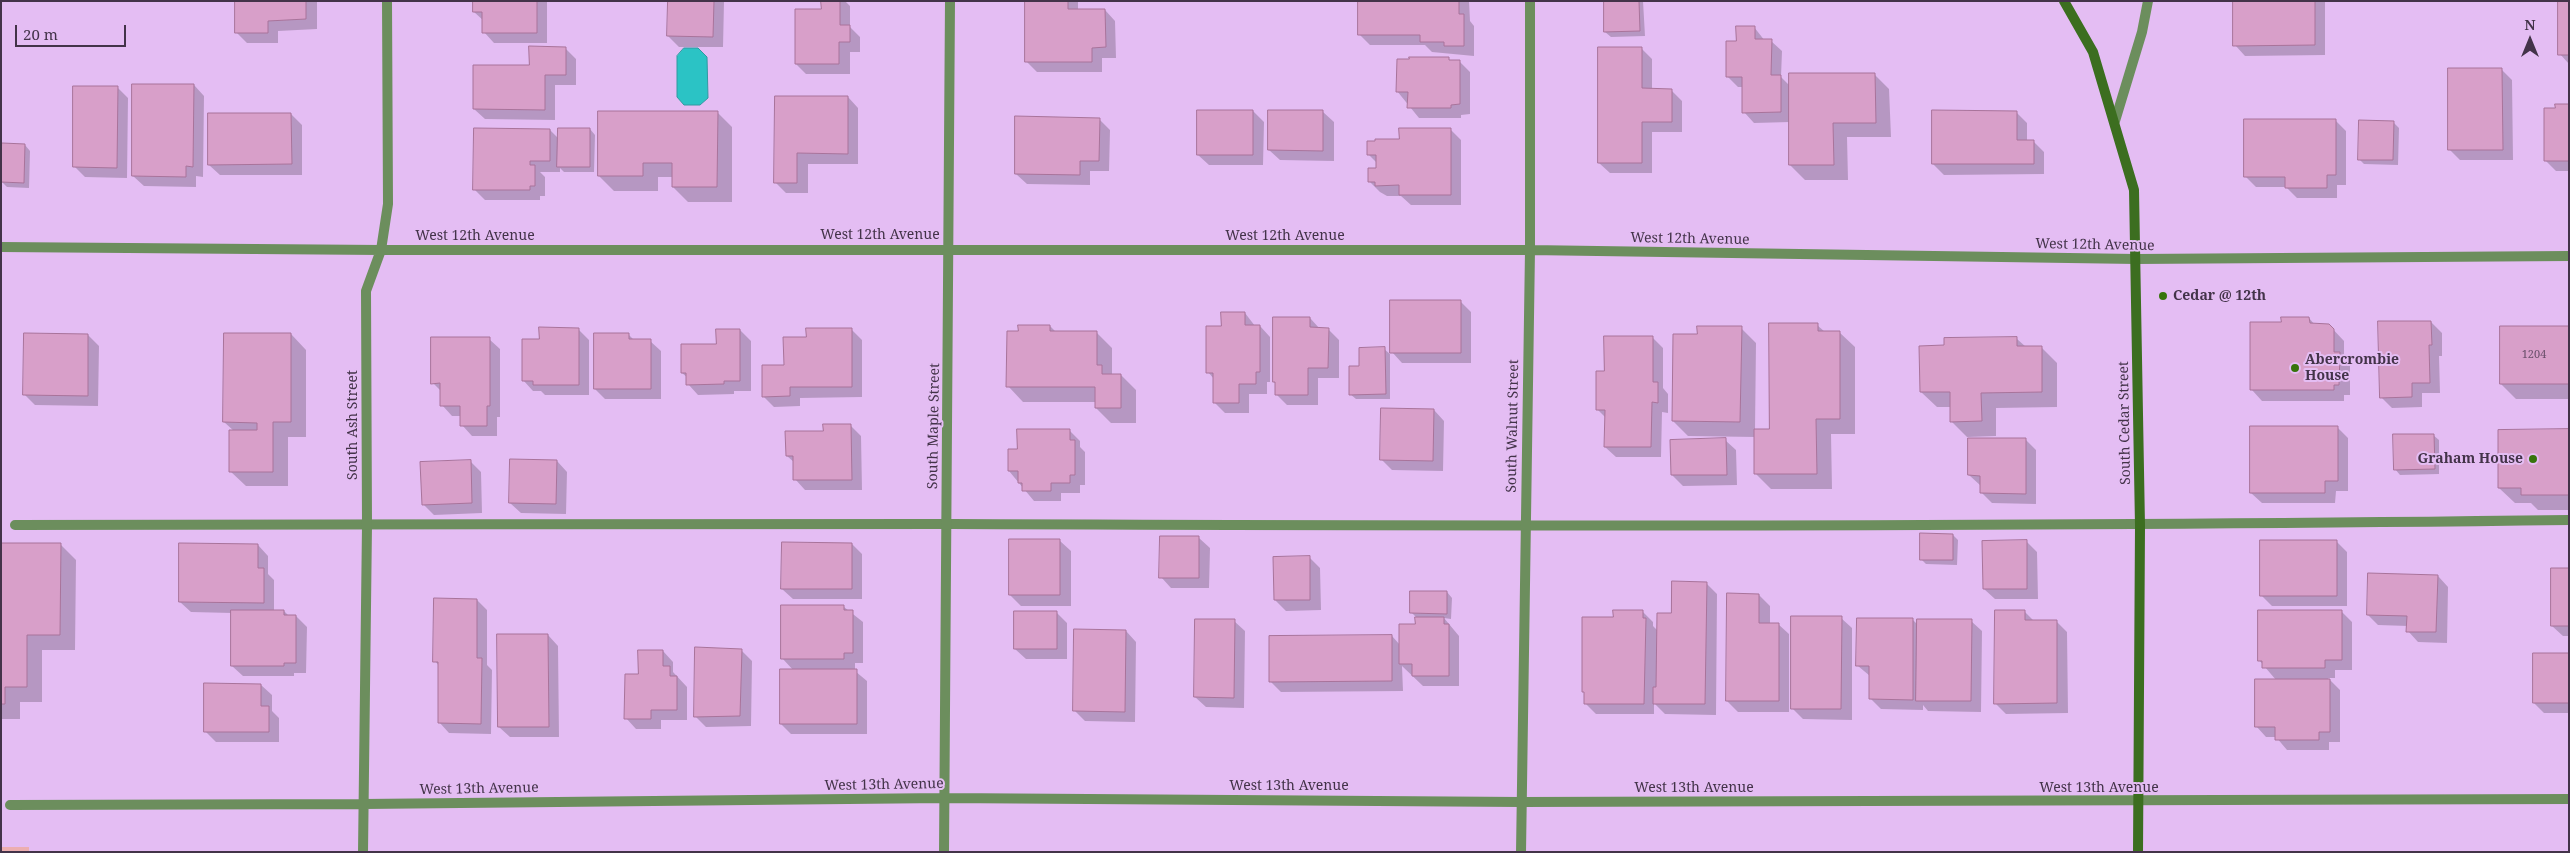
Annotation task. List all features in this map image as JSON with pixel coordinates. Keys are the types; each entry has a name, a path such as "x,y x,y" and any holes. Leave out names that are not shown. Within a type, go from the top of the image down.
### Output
{"main road":[{"name":"South Cedar Street","path":"2064,1 2093,52 2134,190 2140,526 2138,852"}],"street":[{"name":"South Ash Street","path":"363,852 367,525 366,291 380,250 388,204 387,1"},
{"name":"South Maple Street","path":"944,852 950,249 950,1"},
{"name":"South Walnut Street","path":"1521,852 1524,527 1530,250 1530,1"},
{"path":"2115,121 2142,32 2148,1"},
{"name":"West 12th Avenue","path":"1,247 380,250 1530,250 2136,259 2569,256"},
{"path":"15,525 2140,526 2569,520"},
{"name":"West 13th Avenue","path":"10,805 364,804 944,798 1521,802 2138,802 2569,799"}],"shaded area":[{"path":"684,48 698,48 707,57 708,98 700,105 684,105 677,97 677,56"},
{"path":"1,847 29,847 29,852 1,852"}],"building":[{"path":"235,1 306,1 306,19 268,21 268,33 235,33"},
{"path":"473,1 537,1 537,33 482,33 482,12 473,12"},
{"path":"668,1 714,1 713,37 667,36"},
{"path":"821,1 840,1 840,25 850,25 850,42 839,42 839,64 795,64 795,9 821,9"},
{"path":"1025,1 1068,1 1068,9 1105,9 1106,47 1092,48 1092,62 1025,62"},
{"path":"1358,1 1459,1 1459,14 1464,14 1464,46 1444,46 1444,42 1420,42 1420,35 1358,35"},
{"path":"1604,1 1639,1 1640,31 1604,32"},
{"path":"2233,1 2315,1 2315,45 2233,46"},
{"path":"2558,1 2569,1 2569,55 2558,55"},
{"path":"1736,26 1755,26 1755,39 1772,39 1771,75 1781,75 1781,112 1742,113 1742,77 1726,77 1726,41 1736,41"},
{"path":"529,46 566,47 566,75 545,75 545,110 473,109 473,65 529,65"},
{"path":"1598,47 1642,47 1642,88 1672,89 1672,122 1642,122 1642,163 1598,163"},
{"path":"1409,57 1449,57 1449,60 1460,60 1460,104 1451,105 1451,108 1407,108 1408,92 1396,92 1397,59 1409,59"},
{"path":"2448,68 2502,68 2503,150 2448,150"},
{"path":"1789,73 1875,73 1876,123 1833,123 1834,165 1789,165"},
{"path":"132,84 194,84 193,167 186,166 186,177 132,176"},
{"path":"73,86 118,86 117,168 73,167"},
{"path":"775,96 848,96 848,154 797,153 797,183 774,183"},
{"path":"2555,104 2569,104 2569,161 2544,161 2544,108 2555,108"},
{"path":"1197,110 1253,110 1253,155 1197,155"},
{"path":"1268,110 1323,110 1323,151 1268,150"},
{"path":"1932,110 2017,111 2017,140 2034,140 2034,164 1932,164"},
{"path":"598,111 718,111 717,187 672,187 672,163 643,163 643,176 598,176"},
{"path":"208,113 291,113 292,164 208,165"},
{"path":"1015,116 1100,118 1099,161 1080,161 1080,175 1015,174"},
{"path":"2244,119 2336,119 2336,175 2327,175 2327,188 2285,188 2285,177 2244,177"},
{"path":"2359,120 2394,121 2393,160 2358,160"},
{"path":"474,128 550,129 550,161 530,161 530,165 535,165 535,186 530,186 530,190 473,190"},
{"path":"558,128 590,128 590,167 557,167"},
{"path":"1399,128 1451,128 1451,195 1399,195 1399,185 1375,186 1375,182 1368,182 1368,168 1376,168 1376,155 1367,155 1367,141 1399,139"},
{"path":"2,143 25,144 24,183 1,182"},
{"path":"1390,300 1461,300 1461,353 1390,353"},
{"path":"1221,312 1245,312 1245,325 1260,325 1260,372 1256,372 1256,384 1239,384 1239,403 1213,403 1213,373 1206,373 1206,326 1221,326"},
{"path":"1273,317 1310,317 1310,327 1329,328 1328,368 1308,368 1308,395 1275,395 1275,382 1273,382"},
{"name":"Abercrombie House","path":"2281,317 2309,317 2310,323 2329,324 2334,329 2334,352 2340,352 2339,385 2334,385 2334,390 2250,390 2250,322 2281,322"},
{"path":"2378,321 2431,321 2432,345 2429,345 2430,383 2412,383 2412,397 2380,398"},
{"path":"1769,323 1818,323 1818,331 1840,331 1840,419 1816,419 1817,474 1754,474 1754,429 1769,429"},
{"path":"1018,325 1050,325 1050,331 1097,331 1097,365 1102,365 1102,374 1121,374 1121,408 1095,408 1095,387 1006,387 1007,331 1018,331"},
{"path":"1697,326 1742,326 1740,422 1672,421 1673,334 1697,334"},
{"path":"2500,326 2569,326 2569,384 2500,384"},
{"path":"539,327 579,328 579,385 533,385 533,381 522,381 522,339 539,339"},
{"path":"806,328 852,328 852,387 790,387 790,396 762,397 762,365 784,365 783,337 806,337"},
{"path":"716,329 740,329 740,381 724,381 724,384 686,385 686,373 681,373 681,344 716,344"},
{"path":"24,333 88,334 88,396 23,395"},
{"path":"224,333 291,333 291,422 273,422 273,472 229,472 229,430 257,430 257,423 223,422"},
{"path":"594,333 629,333 629,339 651,339 651,389 594,389"},
{"path":"1604,336 1653,336 1653,382 1658,382 1658,403 1652,402 1651,447 1604,447 1605,410 1596,410 1596,371 1604,371"},
{"path":"431,337 490,337 490,406 487,406 487,426 460,426 460,406 440,406 440,383 431,384"},
{"path":"2017,337 2017,346 2042,346 2042,392 1981,393 1982,421 1950,422 1950,392 1920,392 1919,346 1944,345 1944,338"},
{"path":"1385,347 1386,394 1349,395 1349,366 1359,366 1359,348"},
{"path":"1381,408 1434,409 1433,461 1380,460"},
{"path":"823,424 851,424 852,480 793,480 793,456 786,456 785,431 823,431"},
{"path":"2250,426 2338,426 2338,481 2325,481 2325,493 2250,493"},
{"path":"1017,429 1070,429 1070,440 1075,440 1075,475 1070,475 1070,483 1051,483 1051,491 1022,491 1022,483 1018,483 1018,471 1008,471 1008,449 1017,449"},
{"name":"Graham House","path":"2569,429 2569,495 2521,495 2521,488 2498,488 2498,430"},
{"path":"2393,434 2434,434 2435,469 2394,470"},
{"path":"1726,438 1727,475 1671,475 1670,440"},
{"path":"1968,438 2026,438 2026,494 1980,493 1980,476 1968,475"},
{"path":"510,459 557,460 556,504 509,503"},
{"path":"471,460 472,503 422,505 420,462"},
{"path":"1920,533 1953,534 1953,560 1920,560"},
{"path":"1160,536 1199,536 1199,578 1159,578"},
{"path":"1009,539 1060,539 1060,595 1009,595"},
{"path":"2027,540 2027,589 1983,589 1982,541"},
{"path":"2260,540 2337,540 2337,596 2260,596"},
{"path":"782,542 852,543 852,589 781,589"},
{"path":"1,543 61,543 60,635 27,635 27,687 5,687 5,704 1,704"},
{"path":"179,543 258,544 258,568 264,568 264,603 179,602"},
{"path":"1310,556 1310,600 1274,600 1273,557"},
{"path":"2551,568 2569,568 2569,626 2551,626"},
{"path":"2368,573 2438,575 2436,632 2406,632 2407,616 2367,615"},
{"path":"1672,581 1707,582 1705,704 1653,704 1653,687 1656,687 1657,613 1671,613"},
{"path":"1410,591 1447,591 1447,614 1410,613"},
{"path":"1727,593 1759,594 1759,623 1779,623 1779,701 1726,701"},
{"path":"434,598 477,599 477,658 482,658 481,724 438,723 438,662 433,662"},
{"path":"781,605 844,605 844,610 853,610 853,653 844,653 844,659 781,659"},
{"path":"231,610 284,610 284,615 296,615 296,663 284,663 284,666 231,666"},
{"path":"1613,610 1643,610 1643,618 1646,618 1644,704 1584,704 1584,692 1582,692 1582,617 1613,617"},
{"path":"1995,610 2025,610 2025,620 2057,620 2057,703 1994,704"},
{"path":"2258,610 2342,610 2342,660 2325,660 2325,668 2262,668 2262,661 2258,661"},
{"path":"1014,611 1057,611 1057,649 1014,649"},
{"path":"1791,616 1842,616 1841,709 1791,709"},
{"path":"1415,617 1444,617 1444,624 1449,624 1449,676 1412,676 1412,664 1399,664 1399,624 1415,624"},
{"path":"1857,618 1913,618 1913,700 1869,699 1869,666 1856,666"},
{"path":"1195,619 1235,619 1234,698 1194,697"},
{"path":"1917,619 1972,619 1971,701 1916,701"},
{"path":"1074,629 1126,630 1125,712 1073,711"},
{"path":"497,634 548,634 549,727 498,727"},
{"path":"1392,635 1392,681 1269,682 1269,636"},
{"path":"695,647 742,649 740,716 694,717"},
{"path":"638,650 663,650 663,666 670,666 670,676 677,676 677,710 651,710 651,719 624,719 625,674 638,674"},
{"path":"2533,653 2569,653 2569,703 2533,703"},
{"path":"780,669 857,669 857,724 780,724"},
{"path":"2255,679 2330,679 2330,732 2319,732 2319,740 2275,740 2275,727 2255,727"},
{"path":"204,683 261,684 261,706 269,706 269,732 204,732"}],"place":[{"name":"Cedar @ 12th","path":"2163,296"},
{"name":"Abercrombie House","path":"2295,368"},
{"name":"Graham House","path":"2533,459"}]}
